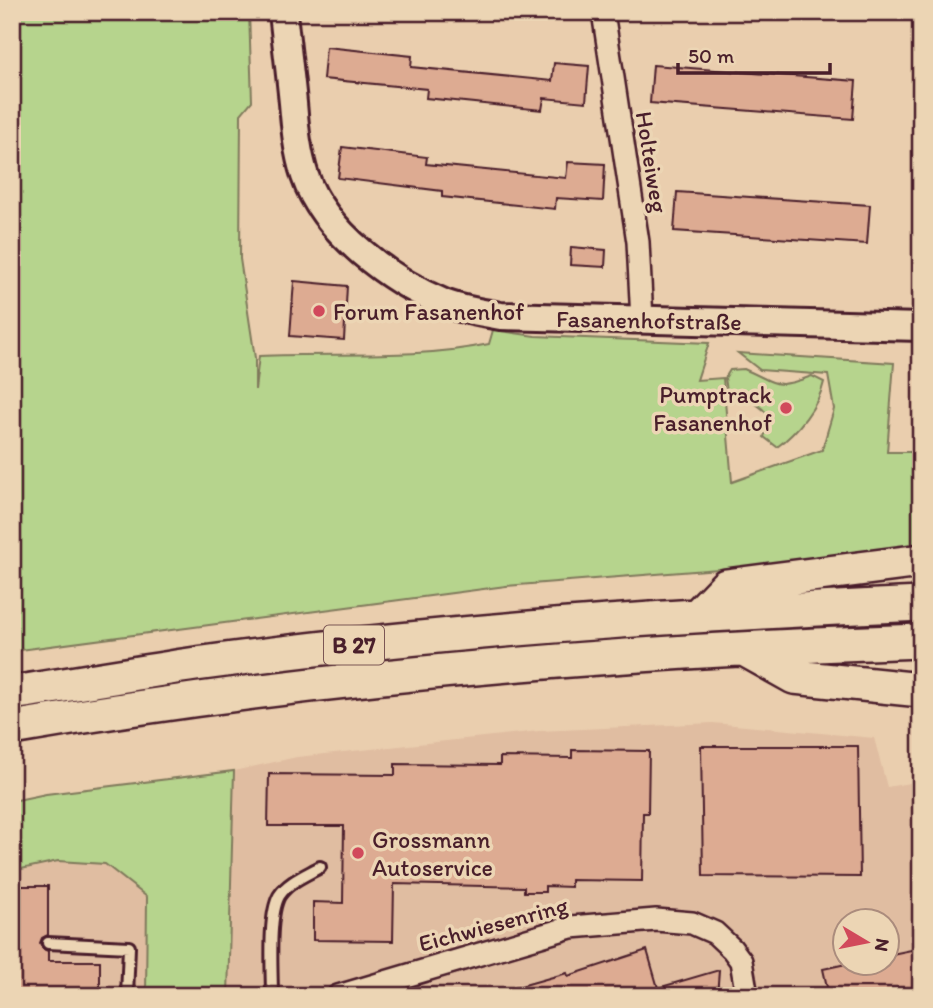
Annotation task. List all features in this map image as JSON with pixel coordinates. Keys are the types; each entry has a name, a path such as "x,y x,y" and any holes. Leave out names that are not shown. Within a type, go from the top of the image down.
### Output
{"highway":[{"path":"698,615 726,586 921,561"},
{"name":"B 27","path":"12,693 196,664 526,628 698,615 921,604"},
{"name":"B 27","path":"12,729 150,707 383,679 562,662 744,649 921,641"},
{"path":"744,649 794,677 921,690"}],"street":[{"name":"Fasanenhofstraße","path":"283,12 298,149 310,189 328,216 377,265 411,287 444,303 501,316 921,327"},
{"name":"Holteiweg","path":"603,12 638,242 642,320"},
{"name":"Eichwiesenring","path":"338,996 571,927 656,919 692,923 715,933 741,961 747,996"}],"lane":[{"path":"272,996 273,912 280,895 294,882 320,867"},
{"path":"48,943 129,947 127,996"}],"shaded area":[{"path":"713,723 874,738 887,787 921,781 921,996 228,996 234,771 297,757 539,731"},
{"path":"58,861 105,864 147,897 146,996 12,996 12,871"}],"green space":[{"path":"12,12 249,12 252,101 241,114 240,259 255,358 255,390 259,356 403,354 460,349 489,344 493,330 535,336 709,343 697,380 723,378 732,482 822,450 834,409 828,375 760,370 738,353 894,363 887,452 921,452 921,553 506,586 12,651"},
{"name":"Pumptrack Fasanenhof","path":"744,369 783,384 812,376 824,382 806,418 777,447 764,437 769,421 764,410 727,391 725,378 730,370"},
{"path":"234,771 228,996 146,996 147,897 105,864 58,861 12,871 12,801 46,794"}],"building":[{"path":"326,47 412,56 411,67 552,81 554,63 589,66 586,102 544,98 542,110 426,98 427,89 323,79"},
{"path":"653,65 856,81 853,119 650,103"},
{"path":"342,147 427,157 426,164 566,178 568,162 605,164 603,201 556,198 555,209 442,197 442,191 338,178"},
{"path":"677,192 870,205 867,244 674,231"},
{"path":"571,247 606,250 605,267 570,265"},
{"name":"Forum Fasanenhof","path":"294,281 347,286 344,340 290,336"},
{"path":"701,746 858,746 860,877 703,876"},
{"path":"572,750 649,751 648,813 643,813 642,881 571,880 571,887 545,886 545,892 524,892 524,887 394,884 393,941 313,940 313,902 343,903 344,826 268,826 269,774 395,775 395,764 500,765 500,757 572,758"},
{"path":"12,886 48,886 48,935 42,938 40,943 43,949 48,951 48,961 100,961 100,996 12,996"},
{"path":"921,948 921,996 829,996 823,969 832,967 832,976 902,976 902,952"},
{"path":"647,950 658,988 719,970 717,996 504,996 503,991 567,973 568,976"}],"place":[{"name":"Forum Fasanenhof","path":"319,311"},
{"name":"Pumptrack Fasanenhof","path":"786,408"},
{"name":"Grossmann Autoservice","path":"358,853"}]}
